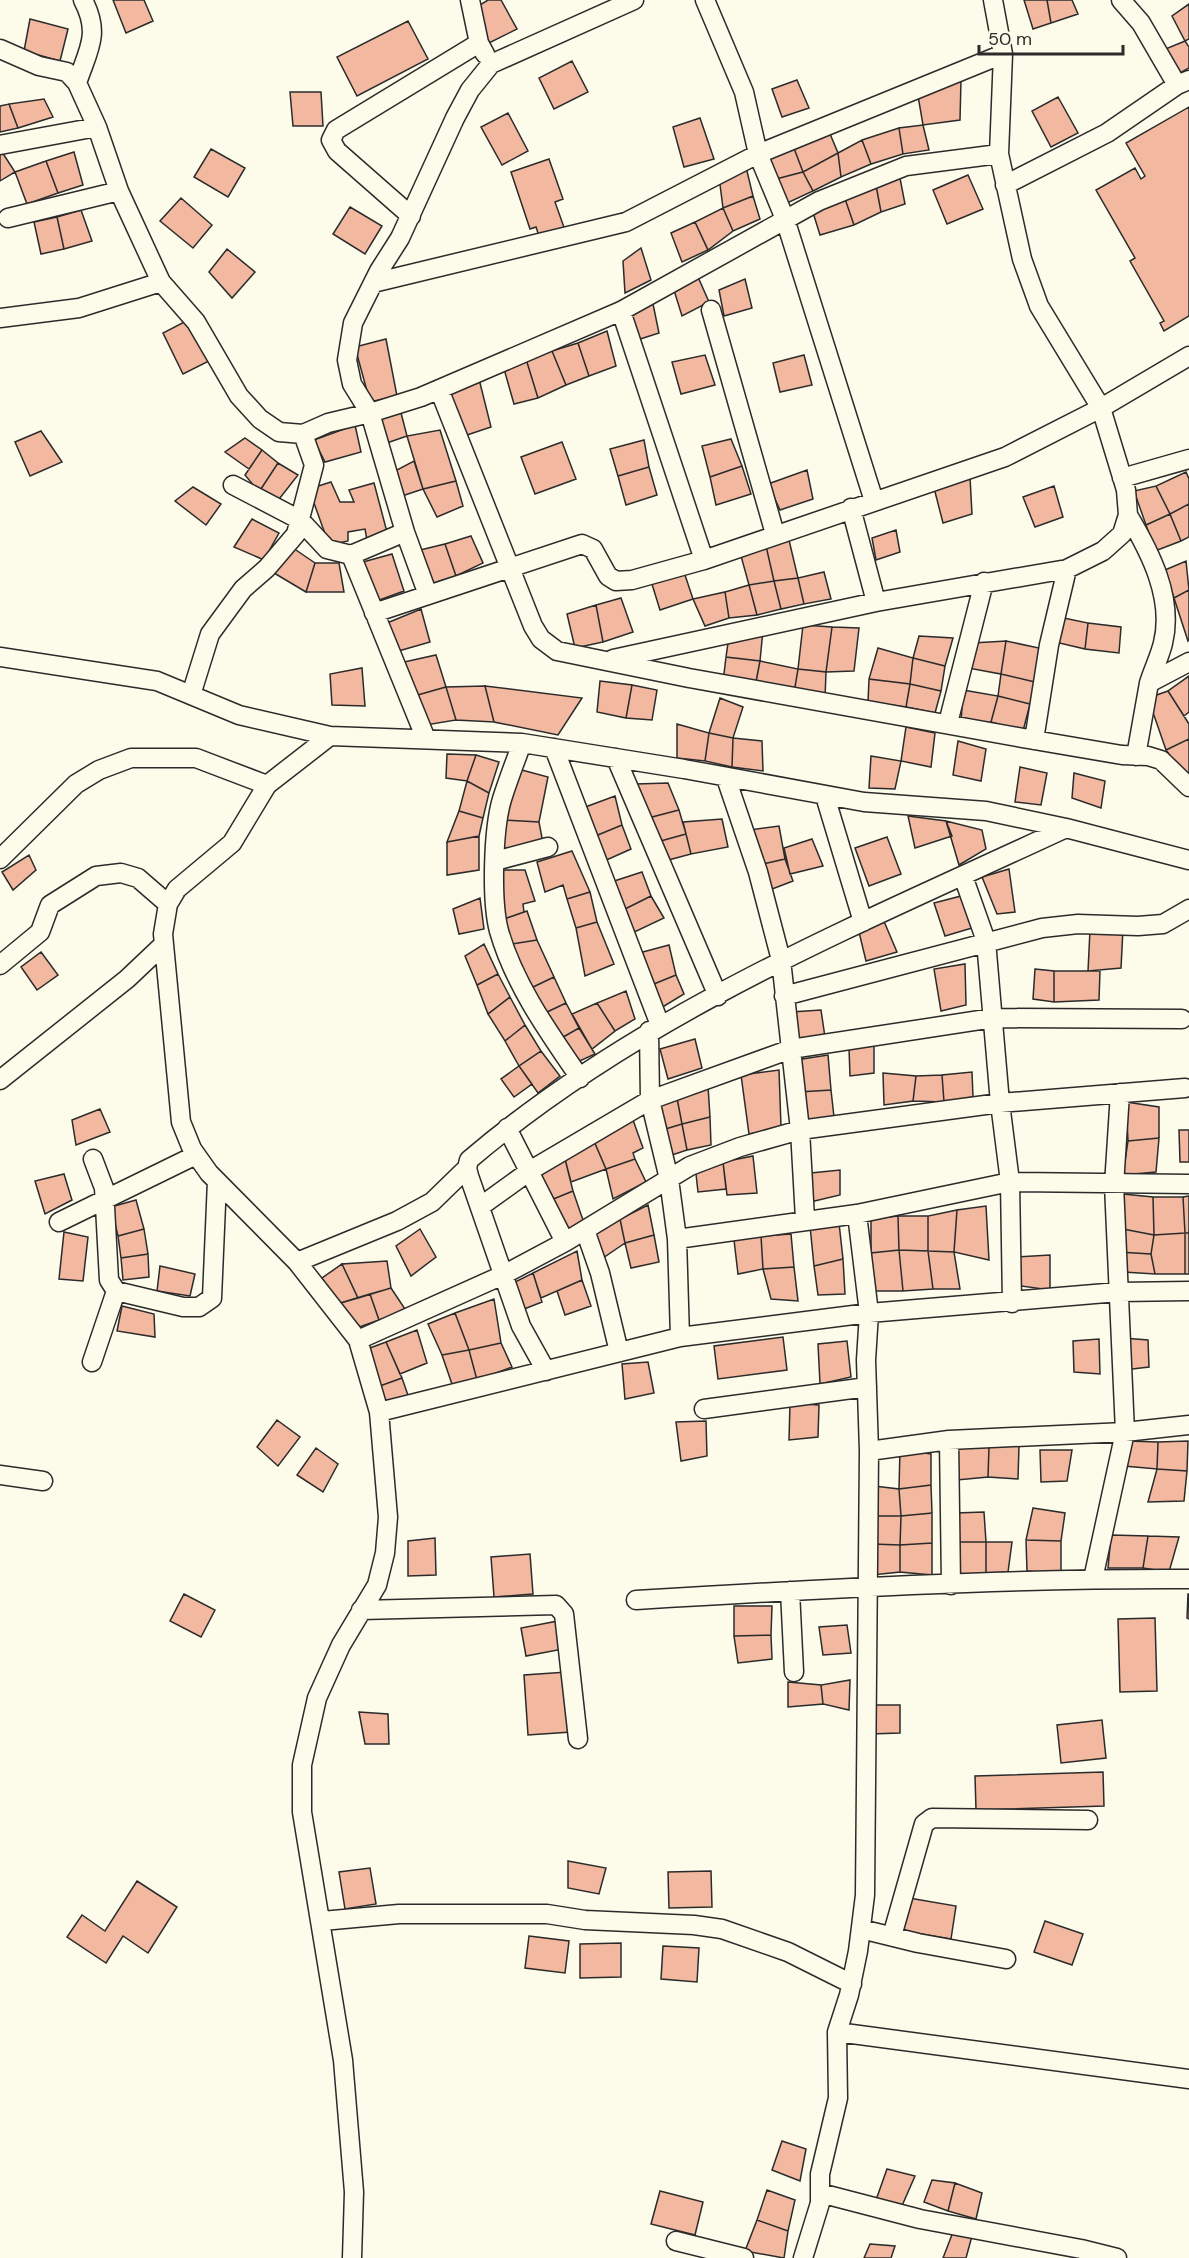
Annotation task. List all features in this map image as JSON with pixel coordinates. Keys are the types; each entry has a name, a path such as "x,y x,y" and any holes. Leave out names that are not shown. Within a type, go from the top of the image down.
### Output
{"street":[{"path":"77,83 94,28 92,17 83,0"},
{"path":"470,0 479,44 491,64"},
{"path":"428,595 405,532 370,413 352,384 347,360 353,323 411,216 455,118 470,90 491,64 634,0"},
{"path":"705,0 744,92 758,154 785,219 874,501"},
{"path":"1005,185 1107,133 1183,83 1141,23 1121,0"},
{"path":"1000,2 1003,54 999,154 1022,259 1039,306 1101,408 1122,478 1128,515 1151,555 1162,592 1164,642 1149,682 1136,756"},
{"path":"411,216 337,151 331,140 336,130 479,44"},
{"path":"0,49 39,66 67,72 77,83 97,127 119,191 161,282 196,322 239,396 260,419 279,432 303,434 328,423 401,405 439,389 621,310 785,219 848,188 906,166 999,154"},
{"path":"373,283 626,222 758,154 1003,54"},
{"path":"0,145 97,127"},
{"path":"8,218 119,191"},
{"path":"0,318 79,308 161,282"},
{"path":"621,310 704,560"},
{"path":"711,310 775,534"},
{"path":"375,613 582,544 593,549 608,576 616,580 632,580 704,560 1005,457 1101,408 1189,356"},
{"path":"439,389 533,626 541,639 557,651 1034,740 1161,760 1189,788"},
{"path":"191,695 210,634 243,589 291,542 296,534 314,465 303,434"},
{"path":"1122,478 1189,459"},
{"path":"233,485 300,520 327,549 351,555 405,532"},
{"path":"851,508 876,602"},
{"path":"606,661 876,602 1067,569 1103,551 1122,534 1128,515"},
{"path":"351,555 426,739"},
{"path":"1034,740 1049,645 1067,569"},
{"path":"948,723 984,582"},
{"path":"0,657 157,681 239,715 330,736 522,743 864,802 986,811 1066,828 1189,860"},
{"path":"1149,682 1189,662"},
{"path":"330,736 267,785 232,843 177,889 168,904 164,944 181,1122 196,1155 217,1181 297,1262 358,1340 380,1412 387,1526 377,1585 341,1645 317,1698 302,1765 302,1812 322,1921 343,2060 354,2192 352,2258"},
{"path":"522,743 501,802 495,861 499,930 518,976 545,1028 580,1078"},
{"path":"554,748 655,1028 650,1100 669,1179 677,1239 680,1337"},
{"path":"0,859 76,784 99,770 131,758 196,758 267,785"},
{"path":"615,758 718,996"},
{"path":"726,778 758,872 781,960 801,1130 805,1219"},
{"path":"825,796 863,922"},
{"path":"297,1262 397,1221 432,1202 466,1168 469,1160 507,1128 655,1028 781,960 1066,828"},
{"path":"495,861 548,848"},
{"path":"0,965 40,932 51,905 96,876 121,873 138,878 168,904"},
{"path":"963,876 986,941 1000,1104 1010,1182 1012,1303"},
{"path":"784,996 1042,928 1078,924 1138,926 1163,924 1189,909"},
{"path":"0,1080 119,986 164,944"},
{"path":"481,1206 531,1170 650,1100 791,1050 993,1018 1182,1019"},
{"path":"358,1340 503,1275 565,1242 710,1157 801,1130 1000,1104 1185,1088"},
{"path":"1093,1579 1125,1432 1114,1185 1120,1093"},
{"path":"507,1128 531,1170 565,1242"},
{"path":"58,1222 196,1155"},
{"path":"93,1159 105,1199 109,1280 116,1291 183,1307 199,1307 212,1298 217,1181"},
{"path":"466,1168 521,1326 546,1371"},
{"path":"677,1239 805,1219 857,1214 1010,1182 1114,1185 1189,1184"},
{"path":"803,2258 820,2203 820,2174 838,2098 837,2032 852,1984 865,1895 869,1313 857,1214"},
{"path":"585,1230 600,1273 619,1352"},
{"path":"92,1362 116,1291"},
{"path":"380,1412 680,1337 869,1313 1012,1303 1118,1292 1189,1291"},
{"path":"704,1409 867,1387"},
{"path":"868,1451 950,1440 1125,1432 1189,1425"},
{"path":"950,1440 951,1584"},
{"path":"0,1475 43,1481"},
{"path":"636,1600 868,1587 1093,1579 1189,1580"},
{"path":"790,1591 794,1672"},
{"path":"362,1610 556,1605 564,1614 578,1739"},
{"path":"892,1936 924,1824 932,1818 1088,1820"},
{"path":"322,1921 399,1914 547,1914 585,1920 694,1925 722,1929 788,1952 852,1984"},
{"path":"861,1929 1006,1959"},
{"path":"837,2032 1189,2079"},
{"path":"820,2193 920,2219 1117,2258"},
{"path":"676,2241 744,2258"}],"building":[{"path":"113,0 144,0 153,21 126,33"},
{"path":"488,0 501,0 517,29 489,43 475,8"},
{"path":"1024,0 1047,0 1051,23 1033,29"},
{"path":"1047,0 1072,0 1078,14 1051,23"},
{"path":"1189,4 1189,39 1185,41 1172,16"},
{"path":"30,19 68,29 60,61 24,51"},
{"path":"408,21 428,59 357,96 337,57"},
{"path":"1185,41 1189,47 1189,68 1178,74 1163,50"},
{"path":"572,61 588,92 554,109 539,78"},
{"path":"797,80 809,108 782,117 772,89"},
{"path":"961,80 960,120 923,125 917,90"},
{"path":"290,92 321,92 323,126 293,126"},
{"path":"1058,97 1078,133 1051,147 1032,111"},
{"path":"44,99 53,117 18,128 9,104"},
{"path":"9,104 18,128 0,132 0,106"},
{"path":"1189,107 1189,316 1164,331 1160,323 1164,321 1130,261 1135,258 1096,190 1135,168 1141,179 1145,176 1126,143"},
{"path":"508,113 528,151 502,165 481,127"},
{"path":"700,118 714,159 684,167 673,127"},
{"path":"923,125 929,150 903,154 899,128"},
{"path":"899,128 903,154 871,164 862,140"},
{"path":"828,129 838,153 803,172 792,143"},
{"path":"862,140 871,164 841,177 838,153"},
{"path":"792,143 803,172 776,179 768,150"},
{"path":"211,149 245,168 228,197 194,177"},
{"path":"2,152 15,172 0,181 0,153"},
{"path":"74,152 83,185 58,193 46,161"},
{"path":"838,153 841,177 813,191 803,172"},
{"path":"549,159 563,199 555,202 566,233 541,242 536,227 530,229 511,172"},
{"path":"46,161 58,193 27,204 15,172"},
{"path":"746,167 753,196 723,208 719,177"},
{"path":"803,172 813,191 785,204 776,179"},
{"path":"899,173 905,204 881,212 875,180"},
{"path":"968,175 983,209 947,224 933,190"},
{"path":"875,180 881,212 854,225 843,193"},
{"path":"843,193 854,225 820,235 811,206"},
{"path":"753,196 760,219 733,231 723,208"},
{"path":"181,198 212,225 193,248 160,221"},
{"path":"350,207 382,226 365,254 333,234"},
{"path":"723,208 733,231 708,250 695,222"},
{"path":"81,210 92,241 64,249 57,217"},
{"path":"57,217 64,249 41,254 34,222"},
{"path":"695,222 708,250 682,262 671,233"},
{"path":"641,248 651,280 625,293 623,261"},
{"path":"227,249 255,272 232,298 209,272"},
{"path":"698,277 709,302 682,316 673,287"},
{"path":"745,279 752,308 724,316 719,290"},
{"path":"653,304 659,333 634,341 625,312"},
{"path":"190,319 211,360 183,374 163,333"},
{"path":"607,331 616,366 589,376 578,343"},
{"path":"386,339 397,396 370,402 355,347"},
{"path":"578,343 589,376 566,385 552,351"},
{"path":"552,351 566,385 538,398 526,359"},
{"path":"705,355 715,385 681,394 672,362"},
{"path":"804,355 812,385 780,392 773,363"},
{"path":"526,359 538,398 514,404 504,369"},
{"path":"479,379 491,427 464,436 449,391"},
{"path":"400,409 407,436 384,444 377,416"},
{"path":"355,425 361,452 325,462 314,440"},
{"path":"440,430 456,481 423,489 407,436"},
{"path":"41,431 62,462 30,476 15,442"},
{"path":"245,438 262,450 249,469 225,452"},
{"path":"731,439 742,466 710,477 702,446"},
{"path":"644,440 649,467 618,476 610,449"},
{"path":"562,442 576,479 535,494 521,457"},
{"path":"262,450 278,463 259,492 245,475"},
{"path":"414,461 423,489 399,497 391,473"},
{"path":"278,463 298,475 276,503 259,492"},
{"path":"742,466 751,494 716,505 710,477"},
{"path":"649,467 657,495 626,505 618,476"},
{"path":"807,470 813,499 780,510 768,484"},
{"path":"1186,472 1189,479 1189,504 1170,514 1156,486"},
{"path":"970,477 972,514 943,523 933,484"},
{"path":"456,481 463,506 437,517 423,489"},
{"path":"331,482 340,502 354,502 349,490 374,483 387,532 367,540 365,529 348,532 348,541 329,545 309,489"},
{"path":"1054,486 1063,517 1035,527 1023,497"},
{"path":"1156,486 1170,514 1146,525 1134,491"},
{"path":"193,487 221,504 206,525 175,501"},
{"path":"1189,504 1189,537 1181,541 1170,514"},
{"path":"1170,514 1181,541 1155,551 1146,525"},
{"path":"252,519 279,533 264,560 234,547"},
{"path":"896,530 900,552 876,560 872,538"},
{"path":"471,536 483,563 456,576 445,544"},
{"path":"789,540 798,578 774,581 766,546"},
{"path":"445,544 456,576 428,585 416,551"},
{"path":"766,546 774,581 749,585 741,556"},
{"path":"293,548 315,563 306,592 274,573"},
{"path":"392,554 404,591 374,602 363,562"},
{"path":"1186,561 1189,590 1174,598 1165,570"},
{"path":"315,563 339,563 344,592 306,592"},
{"path":"684,572 693,599 660,610 651,581"},
{"path":"824,572 831,599 804,604 798,578"},
{"path":"798,578 804,604 781,609 774,581"},
{"path":"774,581 781,609 757,615 749,585"},
{"path":"749,585 757,615 729,618 725,592"},
{"path":"1189,590 1189,640 1188,641 1174,598"},
{"path":"725,592 729,618 705,626 693,599"},
{"path":"621,598 633,632 603,642 596,605"},
{"path":"596,605 603,642 575,648 567,614"},
{"path":"421,609 430,642 395,652 387,623"},
{"path":"1059,617 1088,623 1085,649 1055,642"},
{"path":"1088,623 1121,627 1119,653 1085,649"},
{"path":"803,625 832,627 826,672 798,669"},
{"path":"832,627 859,628 854,671 826,672"},
{"path":"763,630 760,661 726,657 729,636"},
{"path":"919,636 953,638 945,666 913,658"},
{"path":"1006,641 1001,674 968,668 972,643"},
{"path":"1006,641 1039,648 1035,682 1001,674"},
{"path":"878,648 913,658 910,684 869,679"},
{"path":"436,655 446,687 414,696 404,662"},
{"path":"726,657 760,661 755,687 723,682"},
{"path":"913,658 945,666 941,691 910,684"},
{"path":"760,661 798,669 794,693 755,687"},
{"path":"362,668 365,706 332,705 330,674"},
{"path":"798,669 826,672 825,698 794,693"},
{"path":"1001,674 1035,682 1030,704 998,696"},
{"path":"1189,676 1189,712 1184,716 1168,691"},
{"path":"869,679 910,684 906,707 868,702"},
{"path":"600,681 632,685 626,718 597,712"},
{"path":"910,684 941,691 935,713 906,707"},
{"path":"632,685 657,690 652,720 626,718"},
{"path":"485,686 582,698 558,735 494,722"},
{"path":"485,686 494,722 456,720 446,687"},
{"path":"446,687 456,720 426,725 414,696"},
{"path":"963,690 998,696 991,722 961,723"},
{"path":"1168,691 1189,724 1189,739 1166,750 1148,698"},
{"path":"998,696 1030,704 1023,731 991,722"},
{"path":"720,698 743,707 733,738 709,733"},
{"path":"677,724 709,733 705,761 677,758"},
{"path":"906,727 935,733 931,767 901,761"},
{"path":"709,733 733,738 732,767 705,761"},
{"path":"733,738 762,741 763,771 732,767"},
{"path":"1189,739 1189,783 1166,750"},
{"path":"958,741 986,749 981,781 953,775"},
{"path":"447,754 476,755 467,781 446,778"},
{"path":"476,755 499,762 489,793 467,781"},
{"path":"871,756 901,761 895,789 869,788"},
{"path":"1020,767 1047,773 1041,805 1015,802"},
{"path":"518,769 548,777 539,822 503,820"},
{"path":"1074,773 1105,781 1101,808 1072,798"},
{"path":"467,781 489,793 483,818 459,811"},
{"path":"668,783 679,810 648,818 636,784"},
{"path":"615,796 622,825 593,837 580,809"},
{"path":"679,810 686,834 657,842 648,818"},
{"path":"459,811 483,818 479,836 447,842"},
{"path":"908,816 946,821 952,836 915,848"},
{"path":"722,819 728,847 691,854 683,822"},
{"path":"503,820 539,822 543,843 500,849"},
{"path":"946,821 982,830 986,849 959,865"},
{"path":"622,825 631,849 602,862 593,837"},
{"path":"779,826 785,859 763,864 749,830"},
{"path":"686,834 691,854 661,862 657,842"},
{"path":"479,836 479,870 447,875 447,842"},
{"path":"887,837 901,874 869,886 855,848"},
{"path":"812,839 823,866 790,874 784,848"},
{"path":"572,851 590,892 567,899 563,885 545,892 537,862"},
{"path":"29,855 36,870 13,890 2,872"},
{"path":"785,859 793,881 767,891 763,864"},
{"path":"1009,869 1015,912 997,914 982,877"},
{"path":"500,870 525,870 535,901 523,904 524,912 504,919"},
{"path":"642,872 651,896 619,912 608,883"},
{"path":"590,892 597,922 576,928 567,899"},
{"path":"651,896 664,918 628,935 619,912"},
{"path":"961,896 972,928 945,936 934,903"},
{"path":"480,898 484,929 459,934 453,909"},
{"path":"527,911 537,940 512,944 504,919"},
{"path":"883,919 897,952 866,961 858,928"},
{"path":"597,922 614,964 585,976 576,928"},
{"path":"1123,929 1121,968 1088,971 1090,930"},
{"path":"537,940 554,977 531,988 512,944"},
{"path":"484,944 498,974 477,985 465,956"},
{"path":"669,945 676,975 649,986 639,953"},
{"path":"41,952 58,975 37,990 21,967"},
{"path":"965,964 966,1005 941,1011 934,969"},
{"path":"1035,969 1054,971 1054,1002 1033,999"},
{"path":"1054,971 1100,971 1099,1000 1054,1002"},
{"path":"498,974 510,997 488,1014 477,985"},
{"path":"676,975 684,994 656,1011 649,986"},
{"path":"554,977 566,1003 545,1013 531,988"},
{"path":"626,991 635,1019 615,1031 597,1003"},
{"path":"510,997 525,1025 505,1041 488,1014"},
{"path":"566,1003 579,1028 558,1040 545,1013"},
{"path":"597,1003 615,1031 592,1049 572,1014"},
{"path":"821,1010 825,1037 793,1040 791,1012"},
{"path":"525,1025 541,1051 519,1066 505,1041"},
{"path":"579,1028 595,1054 573,1064 558,1040"},
{"path":"695,1039 702,1068 668,1079 660,1049"},
{"path":"874,1046 874,1073 850,1076 849,1048"},
{"path":"541,1051 560,1076 538,1093 519,1066"},
{"path":"828,1055 831,1090 799,1092 796,1060"},
{"path":"519,1066 532,1084 514,1097 501,1079"},
{"path":"779,1070 781,1127 749,1134 741,1075"},
{"path":"972,1072 973,1097 944,1102 942,1075"},
{"path":"883,1073 916,1076 913,1101 884,1105"},
{"path":"942,1075 944,1102 913,1101 916,1076"},
{"path":"708,1086 710,1117 682,1124 676,1093"},
{"path":"831,1090 834,1117 801,1120 799,1092"},
{"path":"676,1093 682,1124 659,1131 655,1100"},
{"path":"1126,1102 1159,1107 1159,1138 1128,1141"},
{"path":"100,1109 110,1132 76,1145 72,1120"},
{"path":"710,1117 711,1145 687,1150 682,1124"},
{"path":"633,1120 643,1148 633,1153 635,1159 606,1169 594,1141"},
{"path":"682,1124 687,1150 663,1158 659,1131"},
{"path":"1179,1130 1189,1130 1189,1162 1180,1162"},
{"path":"1159,1138 1156,1172 1123,1175 1128,1141"},
{"path":"594,1141 606,1169 571,1182 565,1159"},
{"path":"753,1156 757,1193 727,1195 723,1162"},
{"path":"565,1159 573,1191 551,1200 538,1174"},
{"path":"635,1159 646,1182 613,1199 606,1169"},
{"path":"723,1162 726,1189 698,1192 695,1165"},
{"path":"840,1170 840,1195 806,1203 801,1174"},
{"path":"64,1174 72,1200 45,1214 35,1181"},
{"path":"573,1191 584,1223 562,1232 551,1200"},
{"path":"1123,1194 1153,1197 1154,1235 1123,1229"},
{"path":"1189,1196 1189,1233 1185,1233 1183,1197"},
{"path":"1153,1197 1183,1197 1185,1233 1154,1235"},
{"path":"136,1200 144,1229 118,1236 111,1207"},
{"path":"648,1205 654,1235 625,1243 620,1219"},
{"path":"986,1206 989,1260 954,1252 957,1210"},
{"path":"957,1210 954,1252 928,1251 928,1216"},
{"path":"898,1216 928,1216 928,1251 899,1250"},
{"path":"898,1216 899,1250 871,1253 871,1219"},
{"path":"620,1219 625,1243 597,1262 588,1233"},
{"path":"839,1223 843,1259 814,1266 810,1226"},
{"path":"144,1229 148,1254 121,1258 118,1236"},
{"path":"420,1229 436,1257 411,1276 396,1246"},
{"path":"1123,1229 1154,1235 1151,1254 1118,1252"},
{"path":"64,1232 88,1237 83,1281 59,1279"},
{"path":"1185,1233 1185,1274 1155,1274 1151,1254 1154,1235"},
{"path":"1185,1233 1189,1233 1189,1274 1185,1274"},
{"path":"791,1234 794,1267 763,1269 761,1236"},
{"path":"654,1235 659,1262 631,1268 625,1243"},
{"path":"761,1236 763,1269 738,1274 734,1240"},
{"path":"899,1250 928,1251 933,1289 903,1291"},
{"path":"899,1250 903,1291 875,1291 871,1253"},
{"path":"577,1251 582,1280 541,1298 533,1273"},
{"path":"928,1251 954,1252 960,1289 933,1289"},
{"path":"1118,1252 1151,1254 1155,1274 1123,1272"},
{"path":"148,1254 149,1277 123,1280 121,1258"},
{"path":"1050,1255 1050,1290 1015,1285 1015,1257"},
{"path":"843,1259 845,1294 818,1295 814,1266"},
{"path":"387,1261 391,1288 358,1298 342,1264"},
{"path":"342,1264 358,1298 337,1304 322,1278"},
{"path":"160,1266 195,1274 190,1296 157,1291"},
{"path":"794,1267 798,1301 771,1299 763,1269"},
{"path":"533,1273 542,1302 519,1311 509,1285"},
{"path":"582,1280 591,1306 565,1315 557,1291"},
{"path":"391,1288 407,1312 379,1320 370,1294"},
{"path":"370,1294 379,1320 351,1330 337,1304"},
{"path":"494,1299 501,1343 469,1350 455,1313"},
{"path":"122,1306 154,1314 155,1337 117,1331"},
{"path":"455,1313 469,1350 442,1355 428,1324"},
{"path":"417,1330 427,1363 400,1374 386,1342"},
{"path":"783,1337 787,1370 718,1379 714,1346"},
{"path":"1123,1338 1148,1340 1149,1367 1124,1370"},
{"path":"1099,1339 1100,1374 1074,1372 1073,1341"},
{"path":"847,1341 851,1377 820,1384 818,1344"},
{"path":"386,1342 402,1378 377,1387 362,1351"},
{"path":"501,1343 512,1367 477,1380 469,1350"},
{"path":"469,1350 477,1380 453,1387 442,1355"},
{"path":"648,1362 654,1393 625,1399 622,1364"},
{"path":"402,1378 410,1401 386,1410 377,1387"},
{"path":"790,1403 819,1405 818,1437 789,1440"},
{"path":"277,1420 300,1437 278,1466 257,1447"},
{"path":"706,1421 707,1456 681,1461 676,1422"},
{"path":"1127,1441 1158,1442 1157,1469 1124,1466"},
{"path":"1188,1441 1187,1471 1157,1469 1158,1442"},
{"path":"957,1446 989,1447 988,1477 957,1480"},
{"path":"1019,1446 1018,1479 988,1477 989,1447"},
{"path":"316,1448 338,1464 323,1492 297,1475"},
{"path":"900,1449 931,1454 931,1485 899,1489"},
{"path":"1040,1450 1072,1450 1067,1481 1041,1482"},
{"path":"1157,1469 1187,1471 1184,1501 1148,1502"},
{"path":"931,1485 932,1513 901,1516 899,1489"},
{"path":"874,1486 899,1489 901,1516 874,1516"},
{"path":"1033,1508 1065,1513 1061,1541 1026,1540"},
{"path":"984,1512 986,1542 957,1542 955,1513"},
{"path":"932,1513 932,1543 900,1545 901,1516"},
{"path":"874,1516 901,1516 900,1545 872,1544"},
{"path":"1111,1535 1148,1536 1143,1568 1108,1568"},
{"path":"1148,1536 1179,1537 1169,1572 1143,1568"},
{"path":"435,1538 436,1575 408,1576 408,1541"},
{"path":"1026,1540 1061,1541 1061,1574 1027,1571"},
{"path":"957,1542 986,1542 986,1573 957,1575"},
{"path":"986,1542 1012,1542 1008,1572 986,1573"},
{"path":"932,1543 932,1575 900,1572 900,1545"},
{"path":"872,1544 900,1545 900,1572 872,1575"},
{"path":"530,1554 533,1594 494,1597 491,1557"},
{"path":"184,1594 215,1610 201,1637 170,1621"},
{"path":"1189,1594 1189,1619 1187,1618"},
{"path":"734,1606 772,1606 771,1635 734,1636"},
{"path":"1155,1618 1157,1691 1120,1692 1118,1619"},
{"path":"558,1621 563,1649 526,1656 521,1628"},
{"path":"847,1625 851,1653 823,1655 819,1627"},
{"path":"771,1635 772,1659 738,1663 734,1636"},
{"path":"567,1672 571,1732 528,1735 524,1675"},
{"path":"850,1680 849,1710 823,1704 821,1685"},
{"path":"788,1682 821,1685 823,1704 788,1707"},
{"path":"874,1705 900,1705 900,1733 870,1734"},
{"path":"359,1712 388,1714 389,1744 365,1744"},
{"path":"1102,1720 1106,1758 1061,1763 1057,1725"},
{"path":"1103,1772 1104,1806 976,1810 975,1776"},
{"path":"568,1861 606,1868 599,1894 568,1888"},
{"path":"370,1868 376,1904 345,1909 339,1872"},
{"path":"711,1871 712,1907 669,1908 668,1872"},
{"path":"137,1881 177,1907 148,1953 123,1936 106,1963 67,1937 82,1915 105,1931"},
{"path":"909,1898 956,1906 951,1939 903,1931"},
{"path":"1045,1921 1083,1934 1072,1965 1034,1952"},
{"path":"529,1936 569,1941 565,1973 525,1968"},
{"path":"621,1943 621,1977 580,1978 580,1944"},
{"path":"663,1946 699,1948 697,1982 661,1979"},
{"path":"782,2141 806,2149 800,2181 772,2170"},
{"path":"887,2169 915,2176 901,2208 876,2200"},
{"path":"932,2180 955,2183 948,2211 924,2202"},
{"path":"955,2183 982,2193 976,2219 948,2211"},
{"path":"767,2190 795,2200 788,2231 757,2220"},
{"path":"660,2191 703,2202 695,2235 651,2224"},
{"path":"757,2220 788,2231 784,2258 745,2251"},
{"path":"953,2232 972,2236 966,2258 943,2258"},
{"path":"870,2244 895,2246 891,2258 864,2258"}]}
